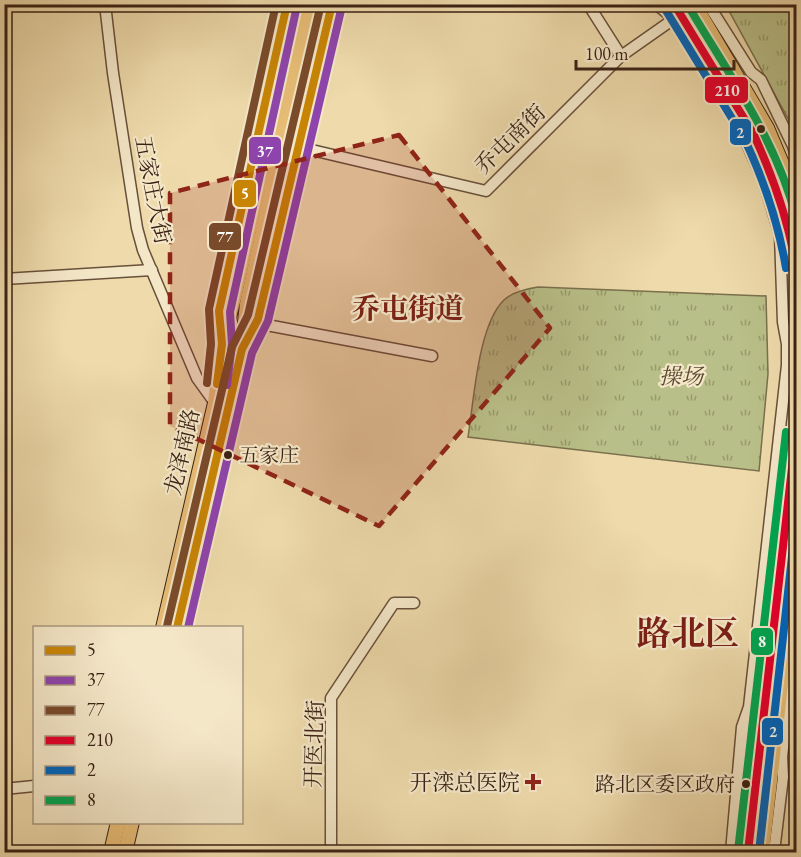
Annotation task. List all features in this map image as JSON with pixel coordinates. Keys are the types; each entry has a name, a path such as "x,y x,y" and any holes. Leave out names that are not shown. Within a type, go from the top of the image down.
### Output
{"main road":[{"path":"222,344 219,311 287,4"},
{"name":"龙泽南路","path":"163,626 215,404 222,344 299,4"},
{"name":"龙泽南路","path":"177,626 242,349 247,304 312,4"},
{"path":"242,349 256,323 332,4"},
{"path":"693,4 767,128 783,166 796,207"},
{"path":"676,13 753,133 764,155 786,217 796,266"},
{"path":"748,852 796,433"},
{"path":"762,852 796,552"},
{"path":"114,851 118,824"},
{"path":"114,851 131,824"}],"street":[{"name":"五家庄大街","path":"105,4 113,73 137,228 143,250 197,378 215,404"},
{"path":"588,4 621,56"},
{"path":"656,4 676,13 734,115 763,179 780,235 780,269 787,365 749,707 742,727 731,852"},
{"path":"708,5 751,72 761,80 796,156"},
{"name":"乔屯南街","path":"299,147 486,191 621,56 676,13"},
{"path":"4,279 152,270"},
{"path":"256,323 432,356"},
{"name":"开医北街","path":"332,852 331,698 394,603 414,603"},
{"path":"774,852 796,631"},
{"path":"4,789 33,786"}],"highlighted area":[{"path":"399,135 550,328 379,526 170,426 170,193"}],"green space":[{"path":"728,5 796,5 796,133 728,9"},
{"name":"操场","path":"538,287 766,296 768,374 759,471 468,437 478,364 488,327 495,312 511,295"}],"transit line":[{"name":"77","path":"207,383 211,344 209,309 276,4"},
{"name":"5","path":"217,384 222,344 219,311 287,4"},
{"name":"77","path":"167,626 232,347 248,315 321,4"},
{"name":"5","path":"177,626 242,349 258,319 332,4"},
{"name":"210","path":"674,4 753,133 779,198 796,266"},
{"name":"8","path":"687,4 764,134 787,188 796,217"},
{"name":"37","path":"227,385 232,344 230,312 297,6"},
{"name":"37","path":"188,626 252,353 268,321 342,6"},
{"name":"2","path":"665,9 744,138 770,202 786,268"},
{"name":"8","path":"738,851 786,432"},
{"name":"210","path":"748,852 796,433"},
{"name":"2","path":"759,852 796,521"}],"place":[{"name":"五家庄","path":"228,455"},
{"name":"开滦总医院","path":"533,782"},
{"name":"路北区委区政府","path":"746,784"}],"district":[{"name":"乔屯街道","path":"408,308"},
{"name":"路北区","path":"688,633"}]}
